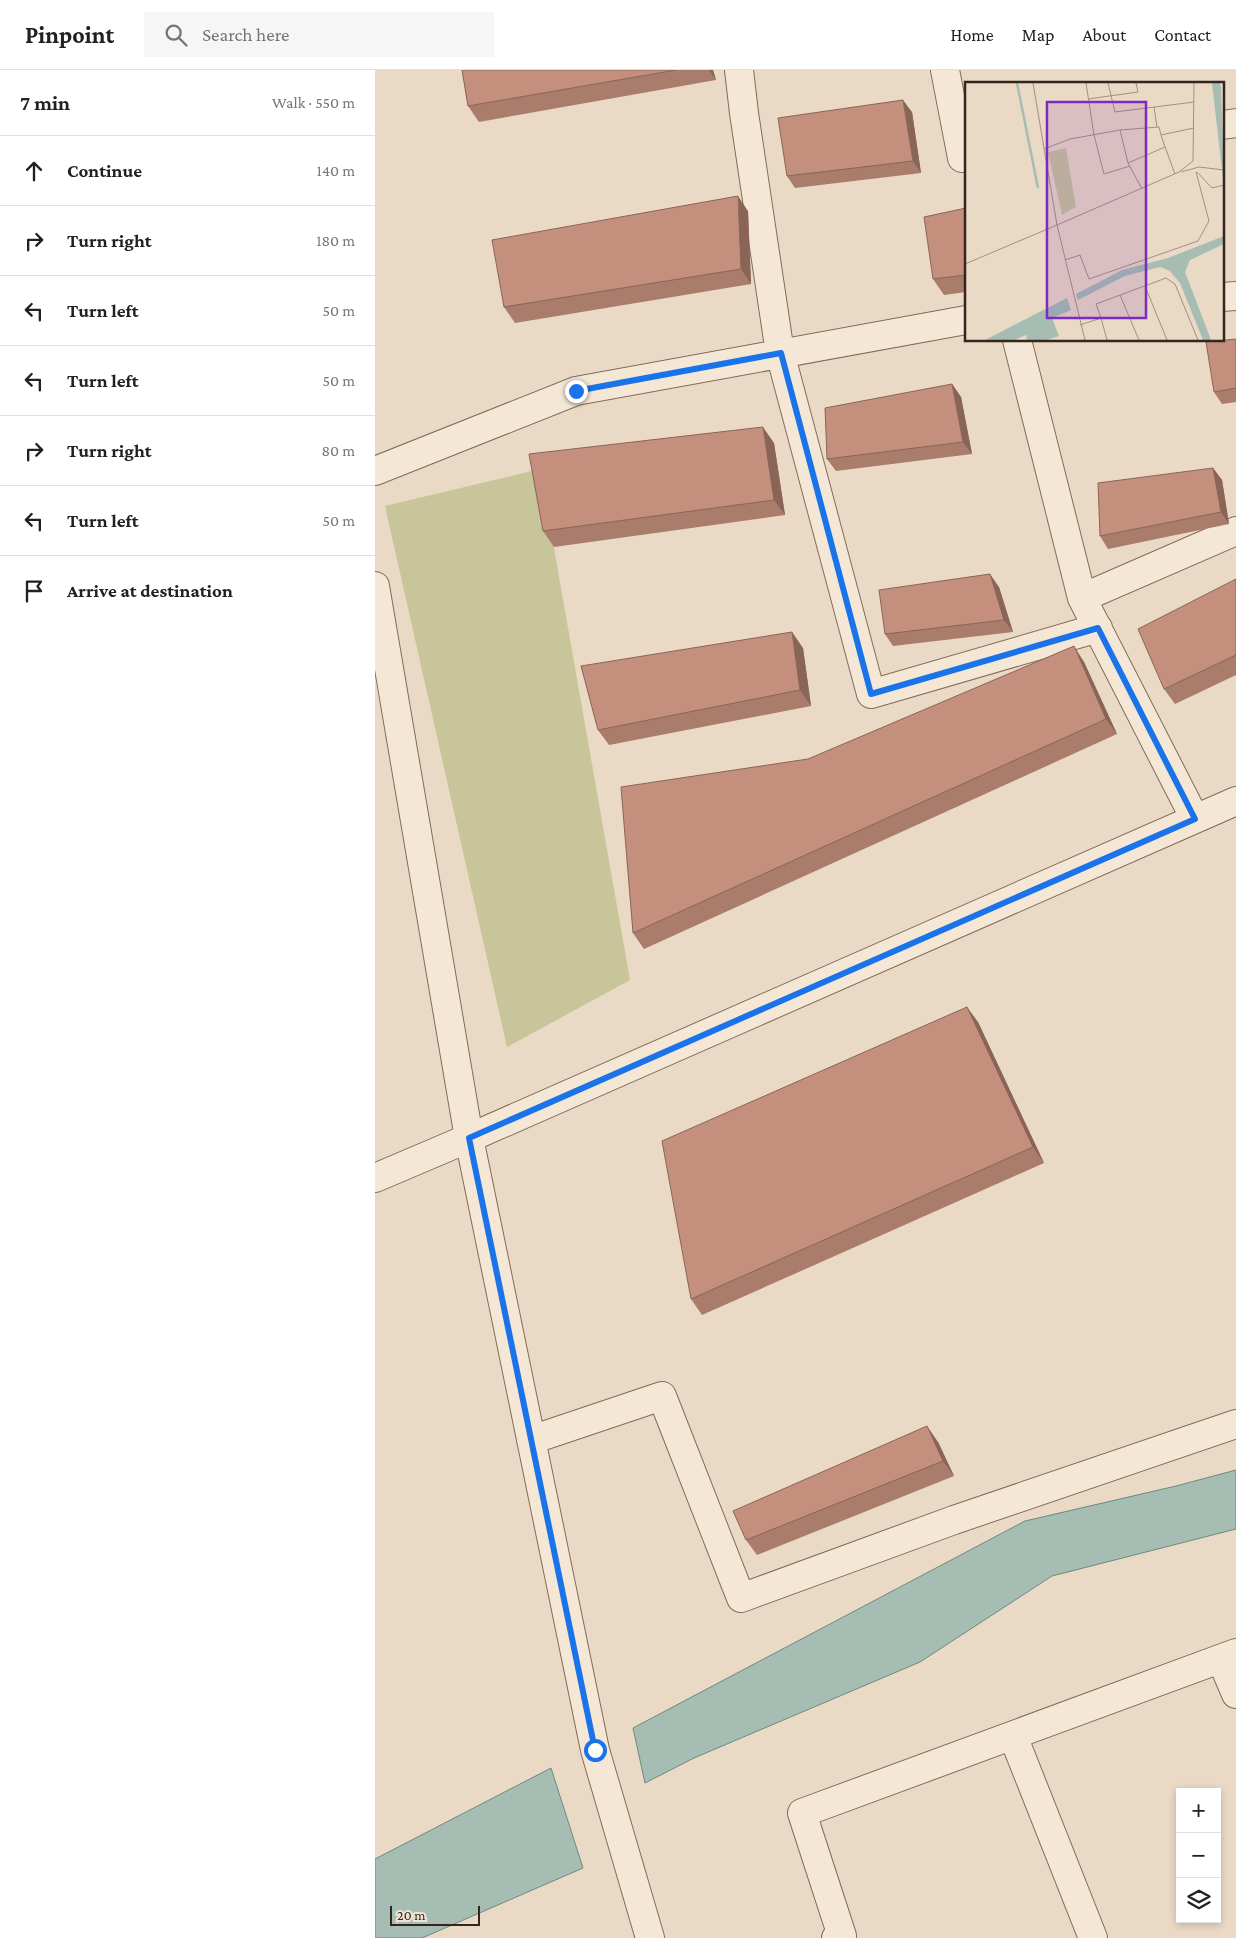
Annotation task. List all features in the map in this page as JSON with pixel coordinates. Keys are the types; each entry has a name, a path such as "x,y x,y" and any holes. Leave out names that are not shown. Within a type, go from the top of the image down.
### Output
{"street":[{"path":"739,70 781,353 871,694 1098,628"},
{"path":"945,70 962,158 965,158"},
{"path":"1223,125 1236,123"},
{"path":"1223,297 1236,296"},
{"path":"375,471 576,391 965,320"},
{"path":"1017,341 1082,598 1195,819"},
{"path":"1082,598 1236,531"},
{"path":"375,586 469,1138 595,1750 650,1938"},
{"path":"375,1178 1236,801"},
{"path":"531,1440 662,1396 741,1598 954,1520 1236,1424"},
{"path":"840,1937 802,1813 1229,1656 1236,1694"},
{"path":"1013,1736 1093,1938"}],"shaded area":[{"path":"540,469 630,980 507,1047 385,506"},
{"path":"1236,1470 1236,1529 1052,1576 920,1662 694,1758 645,1783 633,1728 1025,1521"},
{"path":"551,1768 583,1868 422,1938 375,1938 375,1859"}],"building":[{"path":"462,70 676,70 468,106"},
{"path":"903,100 913,161 787,176 778,118"},
{"path":"738,196 741,269 504,307 492,240"},
{"path":"965,208 965,275 933,279 924,217"},
{"path":"1236,339 1236,388 1214,392 1206,342"},
{"path":"952,384 963,442 827,459 825,408"},
{"path":"763,427 774,500 543,531 529,454"},
{"path":"1213,468 1221,512 1100,536 1098,483"},
{"path":"990,574 1004,620 885,634 879,590"},
{"path":"1236,579 1236,655 1164,689 1138,629"},
{"path":"792,632 800,690 598,730 581,666"},
{"path":"1074,646 1106,719 633,933 621,787 808,759"},
{"path":"967,1007 1033,1147 691,1299 662,1141"},
{"path":"927,1426 943,1461 746,1540 733,1511"}],"route":[{"path":"576,391 781,353 871,694 1098,628 1195,819 469,1138 595,1750"}]}
